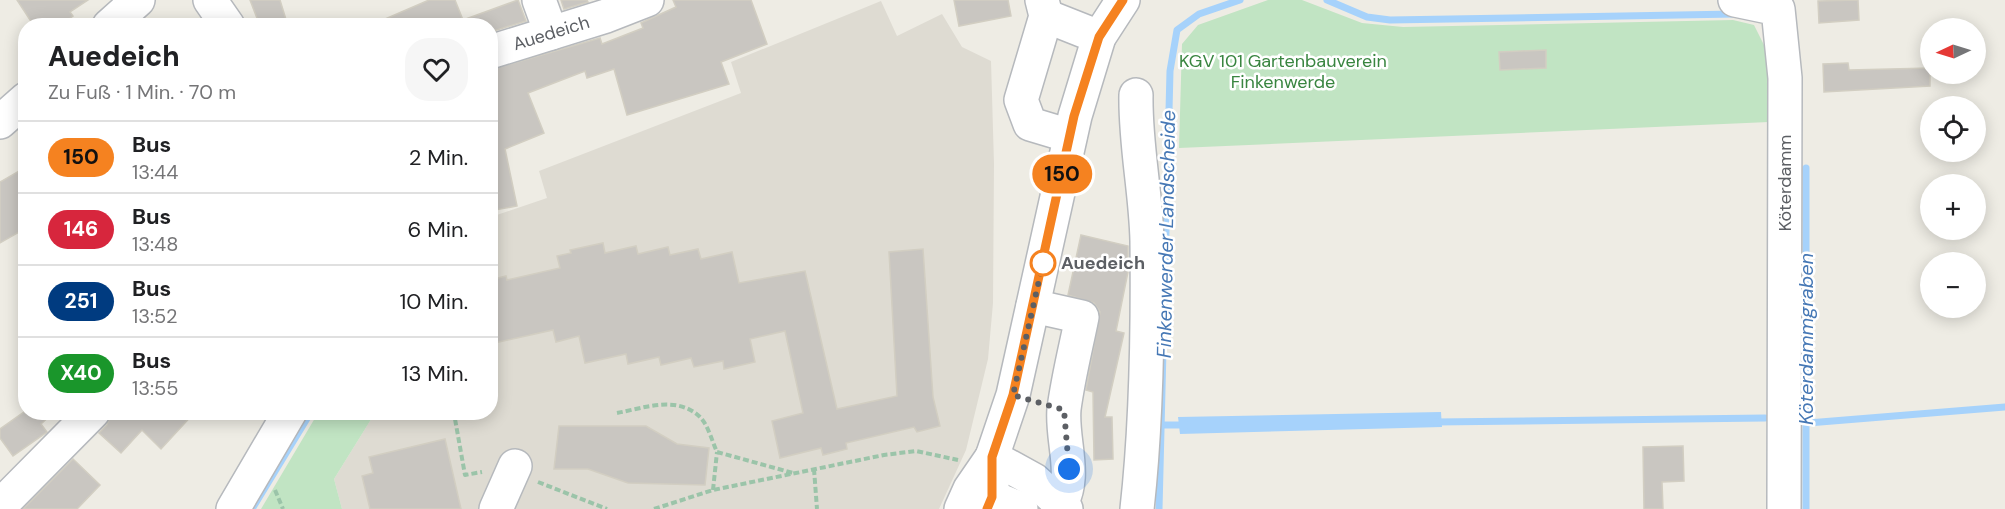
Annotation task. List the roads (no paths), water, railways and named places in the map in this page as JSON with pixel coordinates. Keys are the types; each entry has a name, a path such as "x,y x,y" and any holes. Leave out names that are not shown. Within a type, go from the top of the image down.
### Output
{"street":[{"path":"118,18 138,0"},
{"path":"210,0 222,18"},
{"path":"539,0 551,33"},
{"name":"Auedeich","path":"498,50 606,16 647,0"},
{"path":"961,509 970,489 978,459 1013,395 1070,135 1099,37 1123,0"},
{"name":"Köterdamm","path":"1734,0 1778,9 1785,78 1784,509"},
{"path":"1070,135 1030,124 1021,100 1044,8 1099,37"},
{"path":"1136,95 1135,124 1147,238 1144,444 1137,509"},
{"path":"0,122 18,106"},
{"path":"1033,306 1082,317 1064,410 1069,469 1062,507"},
{"path":"1013,395 1064,410"},
{"path":"0,506 85,420"},
{"path":"233,509 285,420"},
{"path":"978,459 1000,505"},
{"path":"978,459 1034,480 1062,507"},
{"path":"496,509 515,466"}],"water":[{"path":"1441,412 1442,427 1180,434 1178,417"}],"waterway":[{"name":"Finkenwerder Landscheide","path":"1159,509 1170,71 1177,30 1199,14 1240,0"},
{"path":"1327,0 1367,17 1390,20 1735,14"},
{"name":"Köterdammgraben","path":"1806,168 1806,509"},
{"path":"1808,423 2005,407"},
{"path":"1435,422 1765,418"},
{"path":"252,509 306,420"},
{"path":"1162,425 1187,425"}],"place":[{"name":"Auedeich","path":"1043,263"}],"park label":[{"name":"KGV 101 Gartenbauverein Finkenwerde","path":"1283,71"}]}
